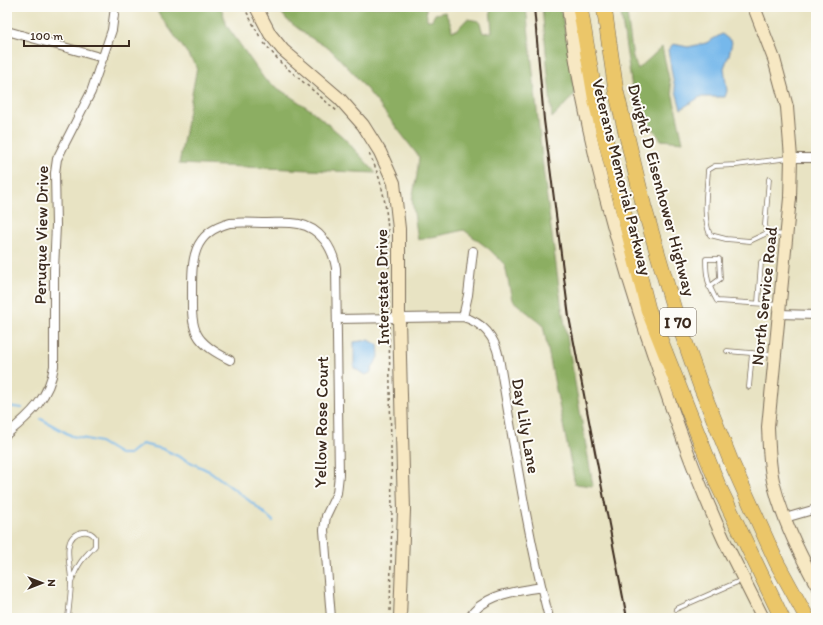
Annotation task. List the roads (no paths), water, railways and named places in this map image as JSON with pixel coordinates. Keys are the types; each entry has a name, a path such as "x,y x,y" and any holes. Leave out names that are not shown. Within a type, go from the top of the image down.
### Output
{"highway":[{"name":"I 70","path":"580,7 596,102 648,309 718,485 782,618"},
{"name":"Dwight D Eisenhower Highway","path":"604,7 616,92 644,207 676,316 701,387 730,459 777,563 807,618"}],"street":[{"name":"Peruque View Drive","path":"7,434 20,424 33,410 45,394 52,379 54,366 54,270 56,225 55,173 60,153 91,92 112,30 115,7"},
{"name":"Interstate Drive","path":"256,7 276,42 352,111 369,133 380,152 394,183 399,229 394,319 404,510 395,617"},
{"name":"Veterans Memorial Parkway","path":"568,7 582,92 594,151 608,209 627,274 682,440 724,539 763,618"},
{"name":"North Service Road","path":"754,7 774,59 787,107 791,158 787,236 768,427 770,462 774,486 785,518 816,584"},
{"path":"7,31 103,58"},
{"path":"791,158 816,158"},
{"name":"Yellow Rose Court","path":"230,360 211,349 201,340 197,334 192,318 192,267 195,252 202,239 222,225 240,222 293,223 304,225 318,233 328,245 334,259 337,319 338,485 337,493 326,516 324,530 331,618"},
{"path":"463,317 468,295 473,251"},
{"path":"779,310 816,314"},
{"name":"Day Lily Lane","path":"337,319 463,317 471,319 486,329 493,338 497,348 516,458 541,587 549,618"},
{"path":"785,518 816,509"},
{"path":"469,618 480,605 496,596 541,587"}],"lane":[{"path":"787,236 767,233 750,241 726,239 710,235 707,228 705,204 708,170 715,166 736,165 791,158"},
{"path":"767,233 765,225 769,179"},
{"path":"709,287 720,279 719,259 706,259 706,275 709,287 717,301 758,303 779,310"},
{"path":"758,303 761,262"},
{"path":"727,351 775,355"},
{"path":"749,387 752,353"},
{"path":"68,618 71,583 68,546 71,539 81,532 93,534 95,538 95,546 83,558 76,568 71,583"},
{"path":"676,609 744,579"}],"water":[{"path":"722,34 732,42 724,68 727,91 725,97 700,97 681,109 673,80 668,50 673,44 688,47 706,43"},
{"path":"369,340 378,345 379,355 370,373 365,375 354,368 354,342"}],"waterway":[{"path":"7,406 22,408"},
{"path":"41,419 72,436 100,442 120,454 129,454 142,444 163,449 211,472 255,505 273,521"}],"railway":[{"path":"534,7 544,120 569,317 627,618"}]}
